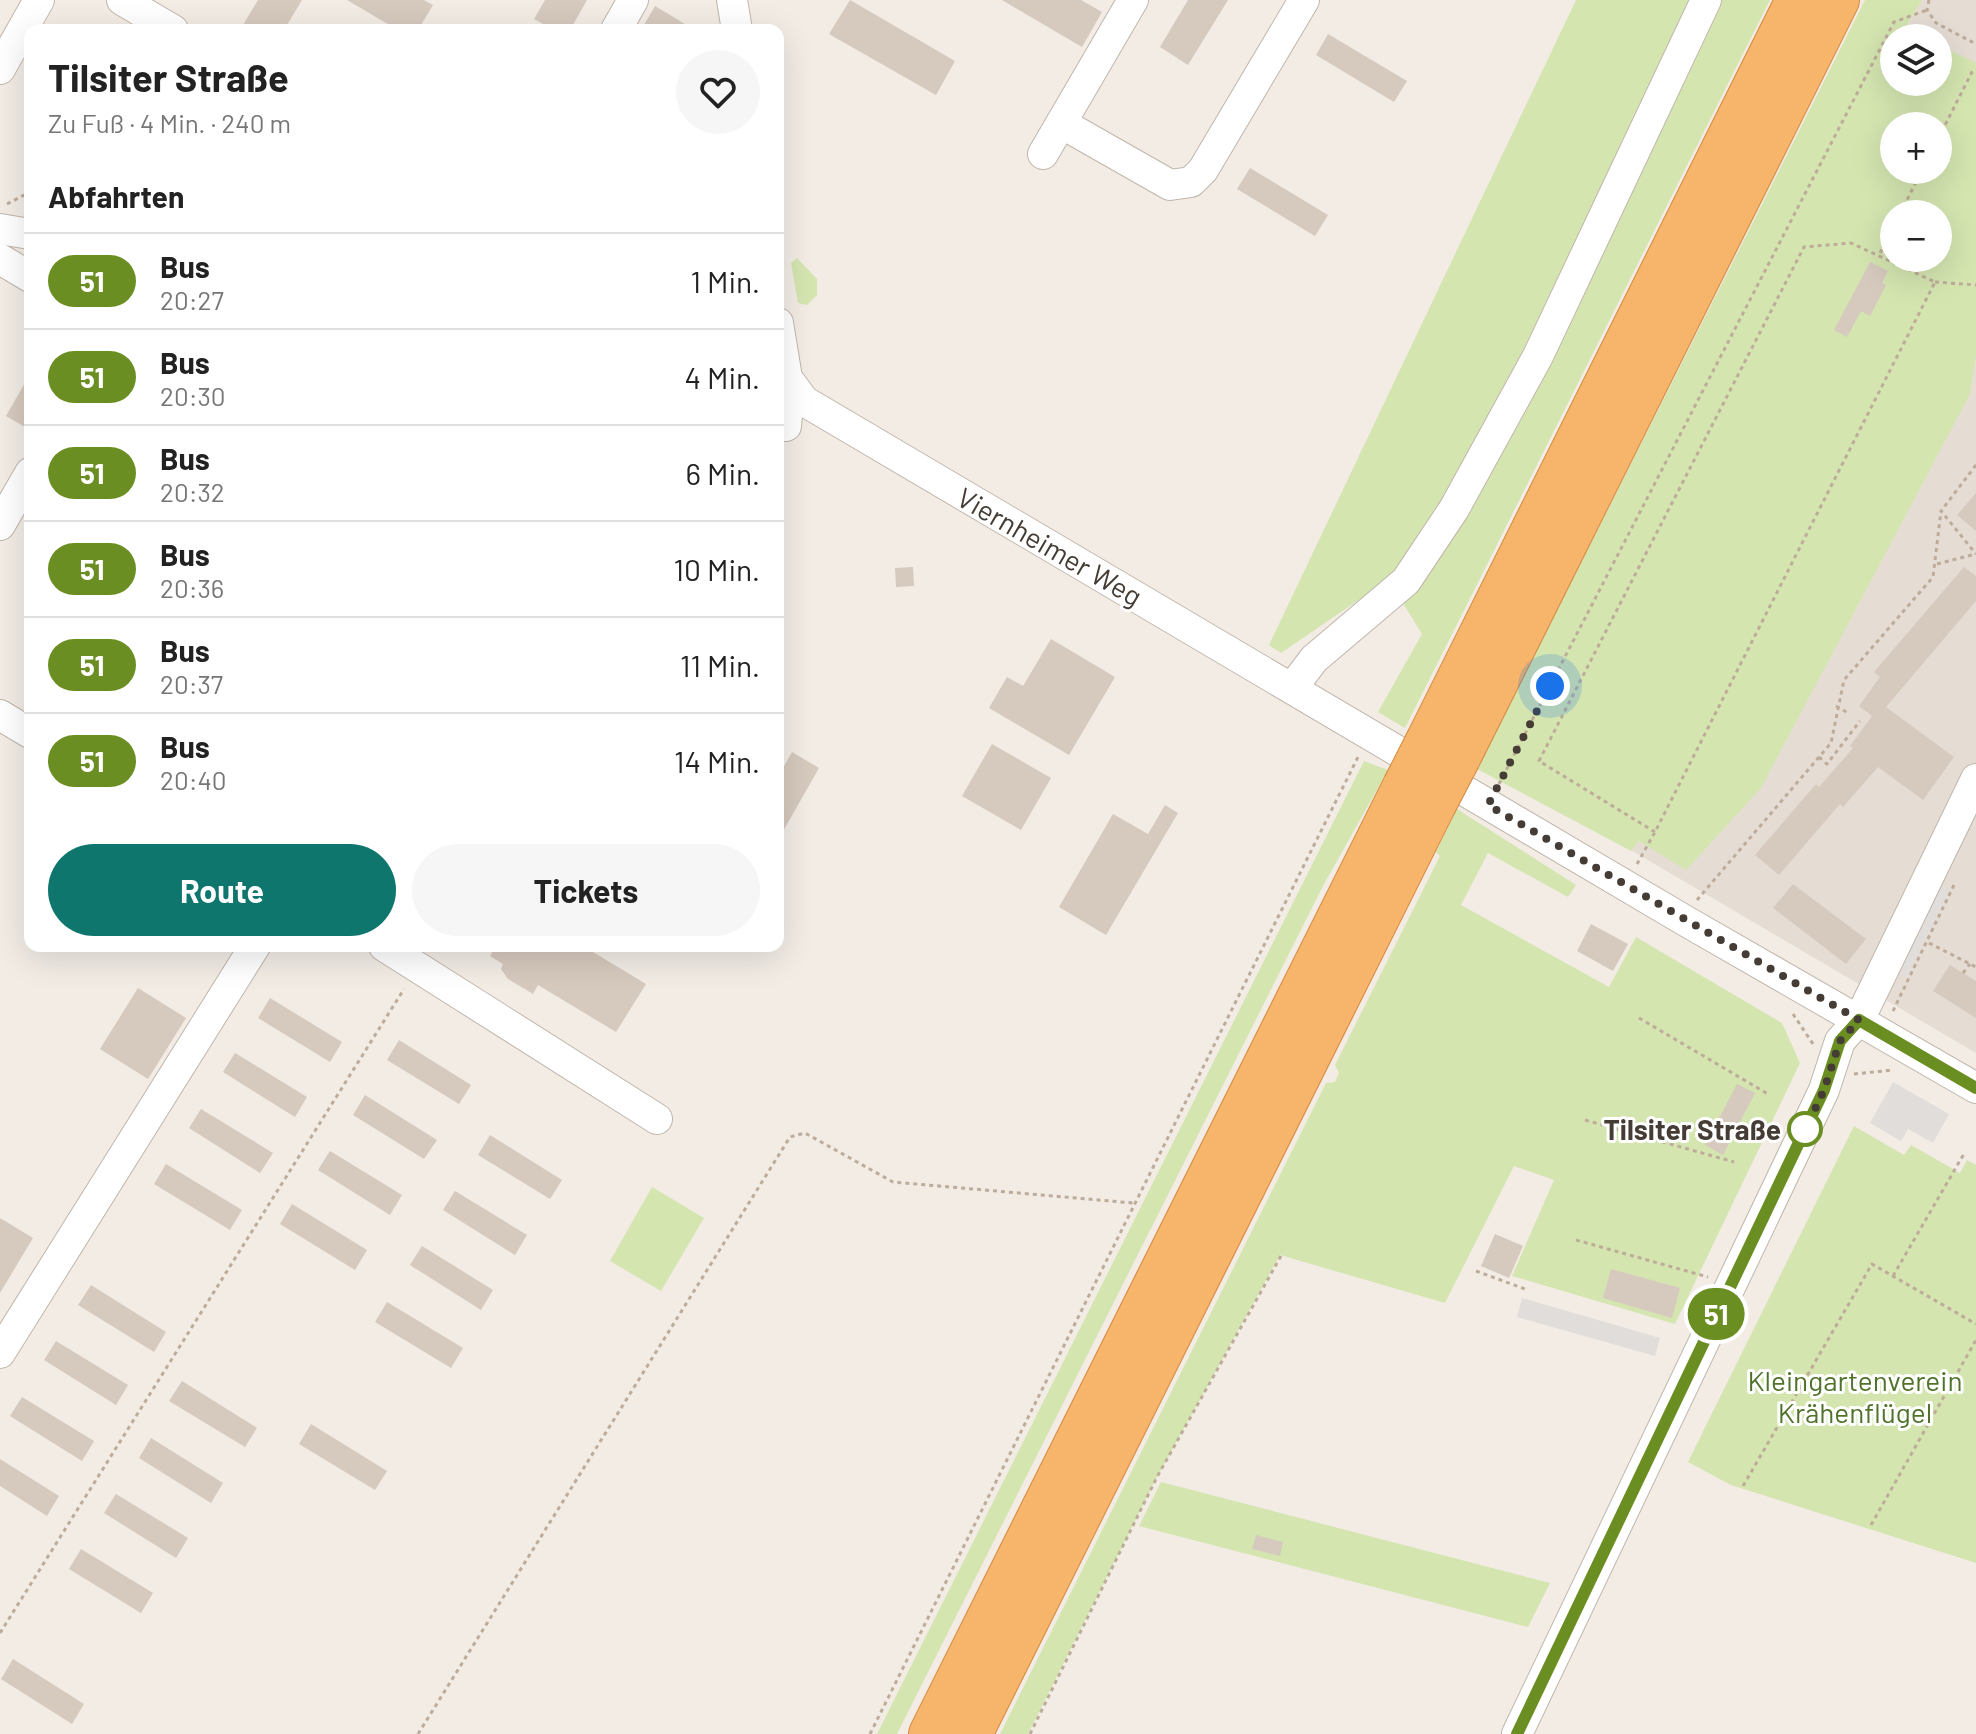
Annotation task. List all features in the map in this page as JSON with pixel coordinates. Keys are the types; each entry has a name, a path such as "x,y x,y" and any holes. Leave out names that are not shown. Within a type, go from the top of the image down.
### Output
{"highway":[{"path":"971,1734 1797,0"},
{"path":"1443,748 1838,0"},
{"path":"930,1734 1420,795"}],"street":[{"path":"25,24 39,0"},
{"path":"619,24 633,0"},
{"path":"733,0 736,24"},
{"path":"1061,123 1170,185 1191,182 1203,170 1304,0"},
{"path":"1292,688 1314,659 1406,581 1454,509 1538,356 1706,0"},
{"path":"1043,154 1129,1"},
{"path":"139,4 165,24"},
{"path":"0,69 24,27"},
{"path":"0,229 24,233"},
{"path":"0,259 24,273"},
{"name":"Viernheimer Weg","path":"784,403 804,401 1684,920 1976,1088"},
{"path":"0,525 24,483"},
{"path":"0,715 24,729"},
{"path":"1517,1734 1824,1090 1855,1048 1859,1020 1976,779"},
{"path":"0,1353 10,1316 251,952"},
{"path":"393,952 657,1119"}],"path":[{"path":"1929,0 1927,10 1936,23 1976,44"},
{"path":"1488,805 1894,22 1927,10"},
{"path":"1952,112 1974,68"},
{"path":"0,208 24,195"},
{"path":"1655,832 1539,761 1804,247 1851,243 1880,253"},
{"path":"1916,272 1935,282 1976,285"},
{"path":"1625,885 1655,832 1935,282"},
{"path":"1684,920 1703,891 1831,743 1836,706 1844,680 1933,577 1937,564 1941,511 1976,465"},
{"path":"1937,564 1976,554 1941,511"},
{"path":"1836,706 1850,714"},
{"path":"1819,757 1827,764 1860,721"},
{"path":"870,1734 1369,735"},
{"path":"1928,943 1976,967"},
{"path":"1963,973 1970,964"},
{"path":"0,1633 417,967"},
{"path":"1781,1006 1795,1014 1817,1050"},
{"path":"1639,1018 1768,1094"},
{"path":"1855,1074 1896,1070"},
{"path":"1585,1120 1734,1162"},
{"path":"418,1734 790,1137 805,1133 893,1182 1135,1204"},
{"path":"1893,1276 1965,1152"},
{"path":"1576,1240 1730,1286"},
{"path":"1030,1734 1157,1477 1281,1256"},
{"path":"1743,1486 1872,1264 1976,1324"},
{"path":"1476,1271 1525,1289"},
{"path":"1871,1525 1976,1340"}],"shaded area":[{"path":"1921,0 1976,0 1976,1053 1515,782 1880,79 1880,96 1952,96 1952,24 1908,24"},
{"path":"1937,883 1950,890 1906,978 1893,972"},
{"path":"1893,1082 1949,1114 1933,1143 1908,1129 1901,1141 1870,1123"},
{"path":"1522,1298 1660,1338 1655,1356 1517,1317"}],"green space":[{"path":"1576,0 1697,0 1532,353 1398,573 1281,653 1269,645"},
{"path":"1715,0 1770,0 1405,728 1378,712 1422,634 1401,600"},
{"path":"1865,0 1922,0 1908,24 1880,24 1880,96 1952,96 1952,51 1976,63 1976,354 1970,394 1761,788 1686,870 1639,841 1631,851 1477,769"},
{"path":"797,258 817,279 817,295 807,305 798,303 791,263"},
{"path":"1364,761 1388,770 1323,886 897,1734 877,1734"},
{"path":"1457,809 1576,885 1568,897 1488,853 1461,905 1609,987 1636,937 1782,1023 1800,1063 1675,1324 1512,1276 1554,1180 1514,1166 1445,1303 1280,1255 1156,1479 1028,1734 1000,1734 1326,1083 1335,1082 1339,1073 1335,1065 1440,856 1436,852"},
{"name":"Kleingartenverein Krähenflügel","path":"1854,1126 1904,1155 1911,1145 1960,1173 1967,1160 1976,1165 1976,1563 1731,1485 1688,1462"},
{"path":"652,1187 704,1218 661,1291 610,1261"},
{"path":"1161,1482 1550,1583 1528,1627 1139,1526"}],"building":[{"path":"258,0 302,0 288,24 244,24"},
{"path":"347,0 424,0 433,5 422,24 388,24"},
{"path":"545,0 587,0 573,24 543,24 534,19"},
{"path":"850,0 955,61 936,95 829,34"},
{"path":"1002,0 1081,0 1102,12 1082,47"},
{"path":"1188,0 1228,0 1188,65 1160,47"},
{"path":"655,6 685,24 644,24"},
{"path":"1328,34 1407,81 1394,102 1316,55"},
{"path":"1250,168 1328,215 1315,236 1237,189"},
{"path":"1870,262 1880,267 1880,272 1888,272 1882,283 1886,285 1870,316 1861,311 1847,337 1834,330"},
{"path":"24,384 24,426 6,416"},
{"path":"1976,493 1976,531 1957,515"},
{"path":"913,567 914,586 896,587 895,568"},
{"path":"1964,567 1976,576 1976,601 1886,707 1954,757 1923,800 1878,767 1843,807 1840,804 1779,875 1755,855 1816,784 1819,787 1853,748 1850,746 1872,716 1859,706 1880,677 1874,672"},
{"path":"1051,639 1115,677 1069,755 989,708 1007,677 1023,686"},
{"path":"992,744 1051,778 1021,830 962,796"},
{"path":"792,752 819,768 784,829 784,766"},
{"path":"1165,805 1178,813 1106,935 1059,907 1113,814 1148,834"},
{"path":"1793,884 1866,939 1846,964 1773,908"},
{"path":"1591,924 1628,944 1613,971 1577,951"},
{"path":"492,952 593,952 646,984 616,1032 538,985 533,994 508,979 501,969 503,964 490,956"},
{"path":"1950,965 1976,981 1976,1018 1933,991"},
{"path":"138,988 186,1018 148,1079 100,1049"},
{"path":"270,998 342,1042 330,1062 258,1018"},
{"path":"399,1040 471,1085 459,1104 387,1060"},
{"path":"235,1053 307,1097 295,1117 223,1072"},
{"path":"1737,1084 1755,1093 1723,1155 1705,1145"},
{"path":"365,1095 437,1140 424,1159 353,1115"},
{"path":"201,1109 273,1153 260,1173 189,1128"},
{"path":"490,1135 562,1180 550,1199 478,1155"},
{"path":"330,1151 402,1195 390,1215 318,1170"},
{"path":"166,1164 242,1210 230,1230 154,1184"},
{"path":"455,1191 527,1235 515,1255 443,1210"},
{"path":"292,1204 367,1250 355,1270 280,1224"},
{"path":"0,1218 33,1238 0,1293"},
{"path":"1495,1234 1523,1246 1509,1278 1481,1266"},
{"path":"422,1246 493,1290 481,1310 410,1265"},
{"path":"1611,1269 1680,1288 1672,1318 1603,1298"},
{"path":"91,1285 166,1332 154,1352 78,1305"},
{"path":"387,1302 463,1348 451,1368 375,1322"},
{"path":"56,1341 128,1385 116,1405 44,1360"},
{"path":"182,1381 257,1428 245,1447 169,1401"},
{"path":"22,1397 94,1441 82,1461 10,1416"},
{"path":"311,1424 387,1471 375,1490 299,1444"},
{"path":"151,1438 223,1483 211,1503 139,1458"},
{"path":"0,1459 59,1496 47,1516 0,1486"},
{"path":"116,1494 188,1538 176,1558 104,1513"},
{"path":"1256,1535 1283,1542 1280,1556 1252,1549"},
{"path":"81,1549 153,1593 141,1613 69,1569"},
{"path":"13,1659 84,1704 72,1724 1,1679"}],"bus line":[{"name":"51","path":"1517,1734 1824,1090 1831,1059 1840,1041 1859,1020 1976,1088"}],"place":[{"name":"Tilsiter Straße","path":"1805,1129"}],"route":[{"path":"1550,686 1488,805 1859,1020 1840,1041 1831,1059 1824,1090 1801,1139 1805,1129"}]}
